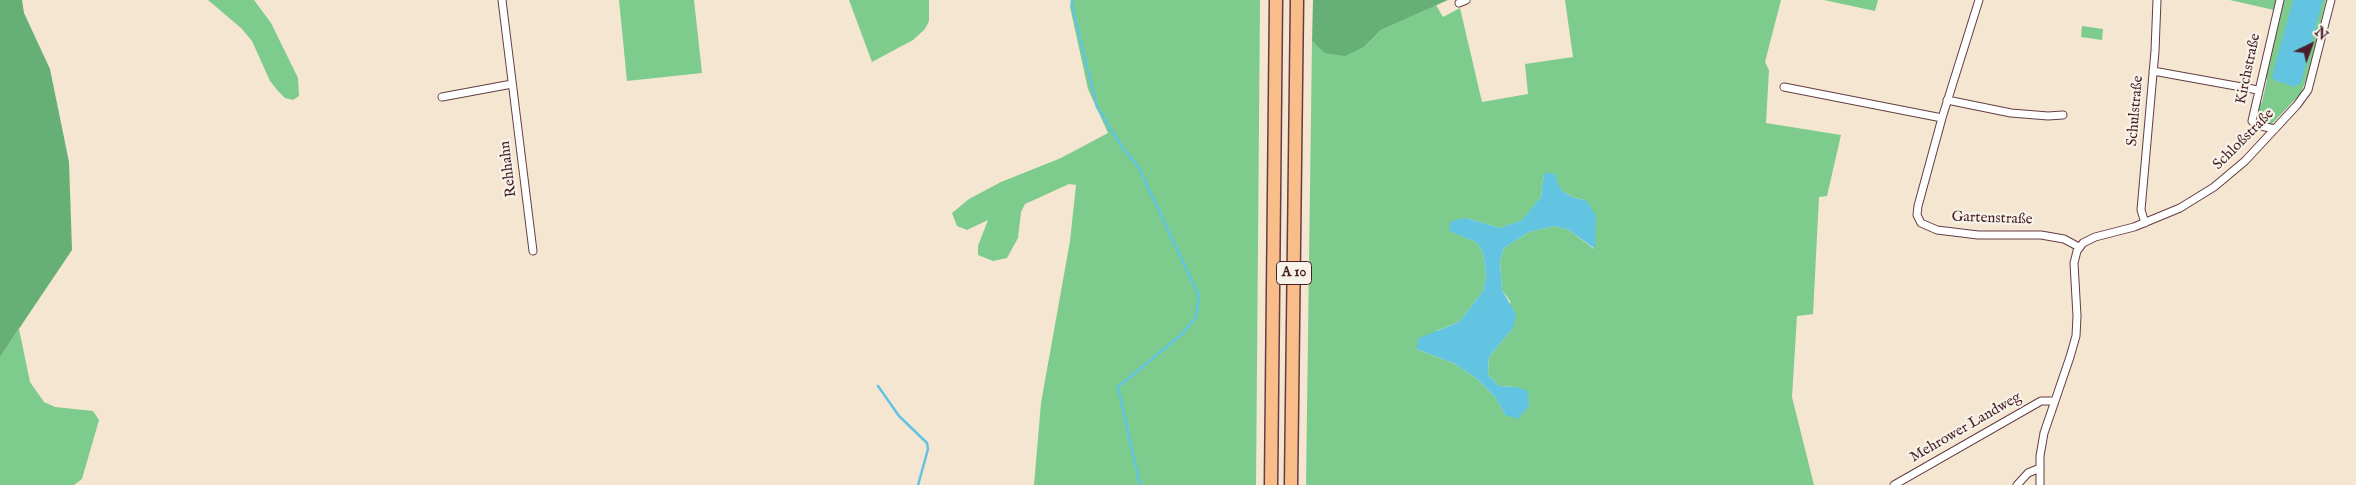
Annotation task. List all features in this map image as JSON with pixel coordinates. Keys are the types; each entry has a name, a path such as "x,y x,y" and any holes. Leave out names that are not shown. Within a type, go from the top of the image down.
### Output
{"highway":[{"name":"A 10","path":"1271,485 1276,0"},
{"name":"A 10","path":"1291,485 1297,0"}],"street":[{"name":"Rehhahn","path":"502,0 533,251"},
{"name":"Gartenstraße","path":"1979,0 1947,100 1917,215 1921,223 1936,230 1964,234 2052,236 2064,239 2079,247"},
{"name":"Schulstraße","path":"2145,223 2141,210 2157,0"},
{"name":"Kirchstraße","path":"2275,129 2256,125 2252,121 2280,0"},
{"name":"Schloßstraße","path":"2079,247 2095,236 2145,223 2180,208 2214,187 2245,161 2298,105 2308,90 2331,0"},
{"path":"2153,71 2258,90"},
{"path":"442,97 512,84"},
{"path":"1784,88 1942,118"},
{"path":"1947,100 2011,113 2048,116 2063,115"},
{"path":"2040,485 2044,433 2076,336 2077,316 2074,262 2079,247"},
{"name":"Mehrower Landweg","path":"1894,485 2041,401 2054,401"},
{"path":"2018,485 2028,473 2040,468"}],"green space":[{"path":"0,0 22,0 24,13 50,69 69,162 72,250 0,357"},
{"path":"208,0 254,0 271,23 298,78 299,96 293,100 285,98 278,91 270,81 252,41 242,29"},
{"path":"619,0 694,0 702,73 627,81"},
{"path":"849,0 929,0 929,21 925,29 913,40 872,62"},
{"path":"1071,0 1260,0 1256,485 1034,485 1041,403 1070,241 1076,185 1069,184 1025,204 1021,212 1018,238 1007,258 993,261 978,255 978,246 988,220 967,230 957,226 952,213 969,199 1001,182 1061,158 1108,133 1088,89 1070,7"},
{"path":"1313,0 1448,0 1381,30 1364,47 1345,56 1324,53 1312,41"},
{"path":"1565,0 1781,0 1765,62 1769,70 1766,123 1841,135 1827,196 1819,197 1813,314 1797,316 1792,397 1814,485 1306,485 1312,41 1324,53 1364,47 1381,30 1436,5 1443,17 1460,8 1482,102 1528,94 1525,64 1573,57","holes":["1544,173 1553,173 1561,190 1574,198 1586,200 1594,249 1569,230 1554,226 1529,232 1504,248 1500,261 1502,290 1510,301 1513,328 1489,357 1488,375 1499,386 1517,387 1505,415 1496,398 1476,378 1453,363 1416,349 1438,330 1459,322 1483,291 1486,275 1483,252 1476,242 1450,231 1466,218 1500,228 1523,220 1541,197"]},
{"path":"1824,0 1878,0 1875,11"},
{"path":"2230,0 2276,0 2274,10"},
{"path":"2281,0 2326,0 2308,75 2301,93 2270,126 2258,123 2258,105 2262,102 2267,80 2265,76"},
{"path":"2082,26 2103,29 2102,40 2081,37"},
{"path":"19,329 30,382 44,402 55,407 93,411 99,420 82,479 74,485 0,485 0,357"}],"water":[{"path":"2293,0 2323,0 2301,83 2295,87 2274,80 2272,76"},
{"path":"1544,173 1554,173 1561,190 1574,198 1586,200 1596,216 1595,249 1569,230 1554,226 1529,232 1504,248 1500,261 1502,290 1516,314 1513,328 1489,357 1488,375 1499,386 1517,387 1528,391 1529,406 1518,419 1505,415 1496,398 1476,378 1453,363 1416,349 1419,338 1459,322 1483,291 1486,275 1483,252 1476,242 1449,231 1451,221 1466,218 1500,228 1522,220 1541,197"}],"waterway":[{"path":"1072,0 1097,107 1124,150 1138,166 1199,296 1196,317 1182,334 1118,387 1140,485"},
{"path":"878,386 899,416 927,443 928,449 918,485"}]}
